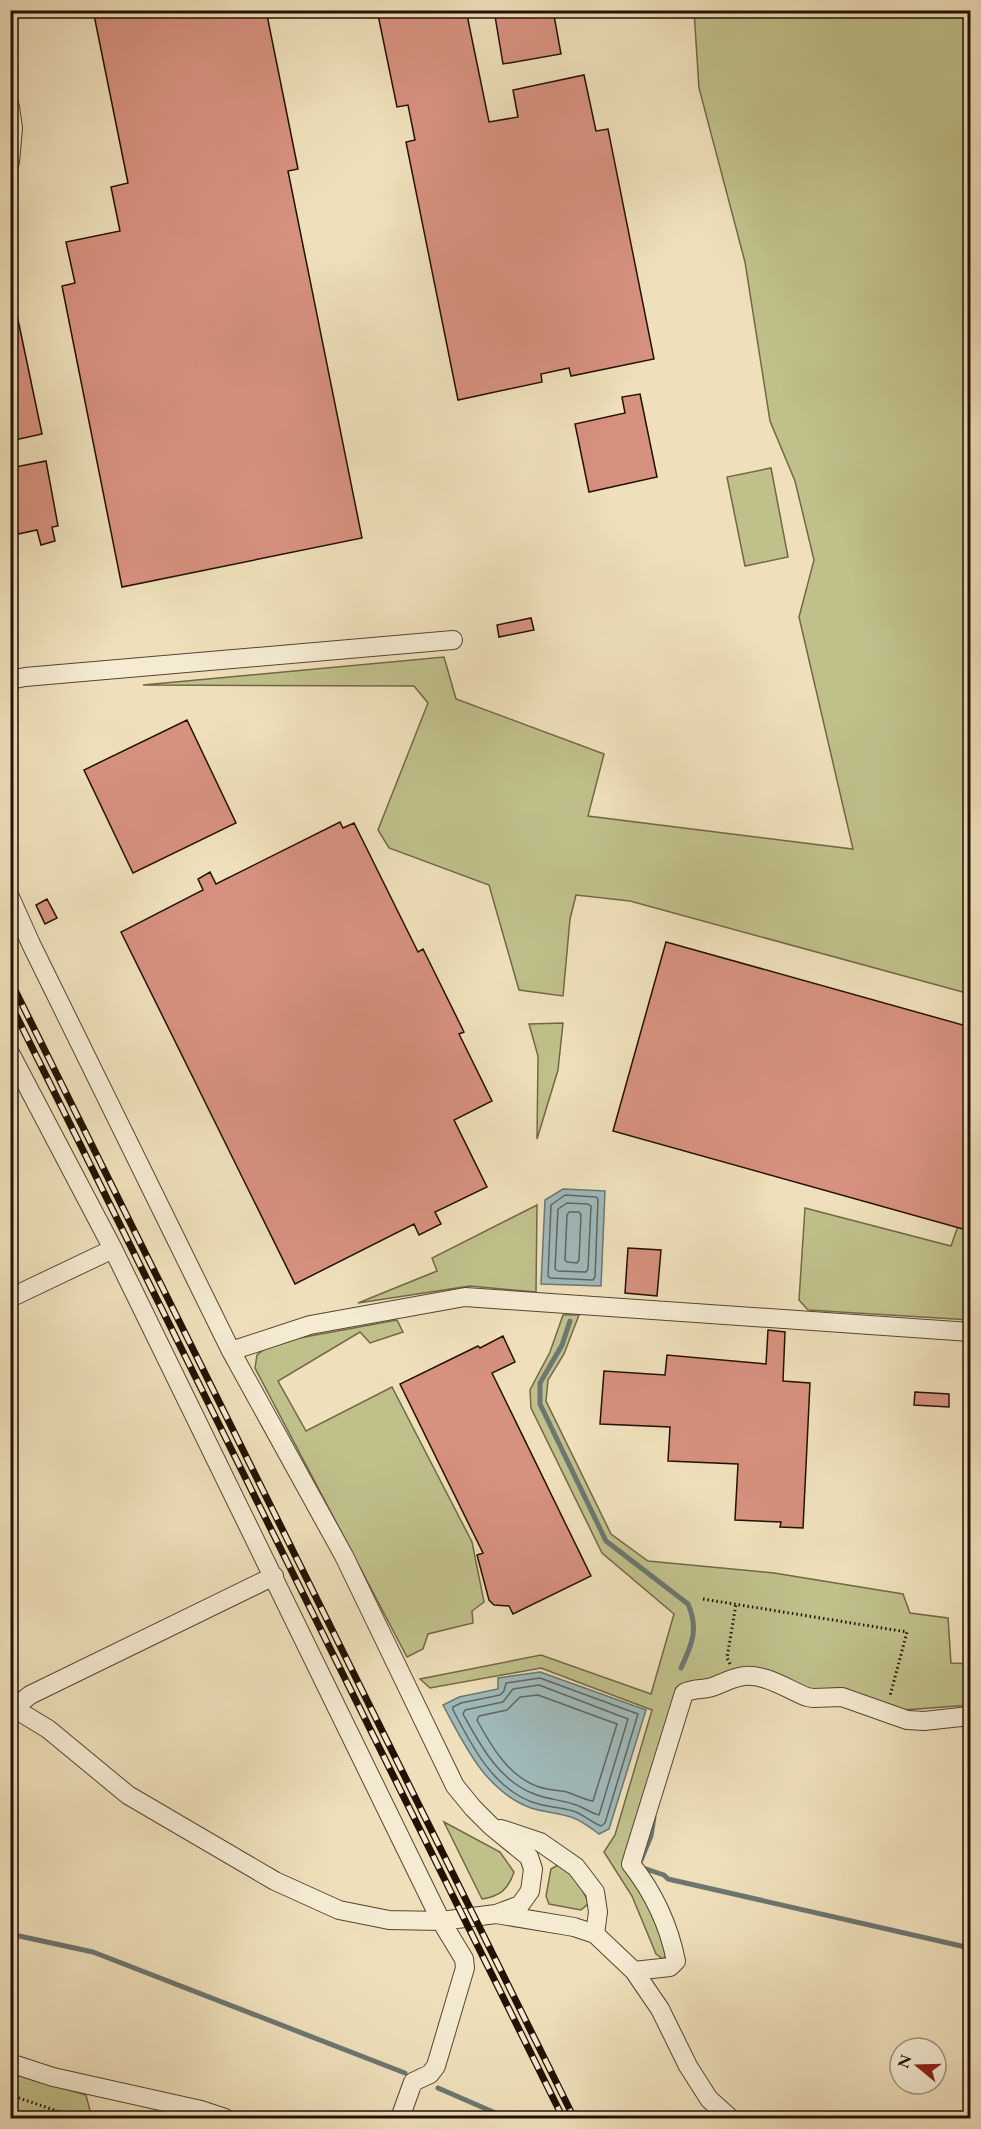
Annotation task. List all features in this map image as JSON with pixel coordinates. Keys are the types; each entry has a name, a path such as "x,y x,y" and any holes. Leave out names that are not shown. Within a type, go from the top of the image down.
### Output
{"street":[{"path":"10,107 13,128 10,162"},
{"path":"10,680 453,640"},
{"path":"10,897 231,1351 344,1556 455,1786 491,1826 529,1857 533,1869 530,1891 520,1905 496,1914 441,1921 389,1920 339,1910 275,1881 128,1795 48,1729 12,1706 30,1695 274,1576"},
{"path":"10,1053 112,1249 441,1921 464,1959 465,1968 436,2066 430,2074 413,2082 400,2118"},
{"path":"10,1299 112,1249"},
{"path":"231,1351 310,1325 465,1297 970,1332"},
{"path":"634,1971 670,1967 676,1961 658,1907 645,1882 632,1864 684,1693 689,1690 709,1688 739,1677 759,1677 813,1698 842,1696 907,1719 924,1721 970,1716"},
{"path":"491,1826 540,1842 576,1867 595,1893 598,1912 595,1934"},
{"path":"496,1914 574,1927 595,1934 634,1971 660,2008 688,2066 709,2099 730,2118"},
{"path":"10,2064 53,2077 201,2110 225,2118"}],"path":[{"path":"703,1599 907,1632 886,1712"},
{"path":"736,1604 727,1658 739,1677"},
{"path":"10,2095 78,2118"}],"green space":[{"path":"694,11 970,11 970,994 630,901 576,895 570,919 563,996 519,990 489,885 389,848 378,830 428,703 414,686 143,685 444,657 456,699 604,754 588,816 853,849 799,617 814,560 795,481 770,421 745,262 699,88"},
{"path":"771,468 788,557 745,566 727,477"},
{"path":"563,1023 558,1070 537,1139 538,1056 529,1024"},
{"path":"537,1205 536,1292 470,1286 358,1303 437,1271 432,1258"},
{"path":"805,1208 951,1246 964,1209 970,1211 970,1320 808,1310 799,1300"},
{"path":"563,1315 579,1315 564,1354 548,1380 546,1401 611,1534 648,1561 774,1573 903,1594 910,1613 948,1618 951,1663 970,1664 970,1705 904,1710 842,1688 809,1690 750,1668 680,1686 624,1865 642,1888 669,1952 663,1959 656,1954 632,1896 604,1852 615,1835 652,1710 541,1668 430,1688 420,1679 541,1655 651,1694 674,1614 602,1553 531,1408 530,1390 550,1352"},
{"path":"397,1320 403,1332 370,1343 360,1332 278,1381 306,1431 392,1387 472,1542 484,1602 472,1611 473,1623 428,1634 423,1649 407,1657 255,1368 257,1355 272,1343"},
{"path":"444,1822 500,1852 514,1872 503,1891 482,1899"},
{"path":"558,1865 576,1878 589,1903 581,1910 549,1904 546,1896 551,1869"},
{"path":"10,2073 86,2095 92,2118 11,2118"}],"water":[{"path":"563,1189 605,1191 601,1286 541,1284 545,1200"},
{"path":"540,1672 646,1710 609,1829 599,1834 575,1818 531,1808 501,1790 478,1765 443,1705 459,1697 498,1689 498,1678"}],"building":[{"path":"93,10 266,10 298,169 288,171 362,538 122,587 62,286 75,283 66,242 120,231 111,187 128,183"},
{"path":"377,10 466,10 489,122 518,117 513,90 584,75 596,131 608,129 654,359 571,376 569,368 541,374 542,382 458,400 406,142 415,140 408,105 397,107"},
{"path":"494,10 553,10 561,54 503,64"},
{"path":"17,315 42,434 10,441 10,316"},
{"path":"640,394 657,477 589,492 575,424 625,413 622,397"},
{"path":"46,461 58,526 52,527 55,541 41,545 37,530 18,534 10,497 10,468"},
{"path":"531,618 534,630 499,637 497,625"},
{"path":"187,720 236,823 133,873 84,770"},
{"path":"340,822 343,828 354,823 418,952 423,949 464,1032 459,1034 492,1101 454,1120 487,1187 435,1212 441,1224 419,1235 414,1224 295,1284 121,932 203,890 198,879 210,872 216,884"},
{"path":"47,899 57,918 45,924 36,905"},
{"path":"666,942 970,1027 970,1231 613,1131"},
{"path":"628,1248 661,1250 657,1296 625,1293"},
{"path":"768,1330 785,1332 783,1381 810,1383 803,1528 780,1527 781,1522 735,1520 738,1464 668,1461 670,1427 600,1424 604,1371 665,1375 667,1355 766,1364"},
{"path":"503,1336 515,1362 492,1373 591,1576 513,1614 509,1606 494,1605 489,1600 477,1555 483,1553 400,1384"},
{"path":"915,1392 949,1394 949,1407 914,1405"}],"waterway":[{"path":"570,1321 562,1345 540,1383 540,1404 606,1541 688,1604 694,1629 681,1668"},
{"path":"641,1860 651,1836 654,1817"},
{"path":"643,1868 664,1875 668,1879 970,1948"},
{"path":"10,1934 93,1952 405,2073"},
{"path":"438,2088 507,2118"}],"railway":[{"path":"10,980 574,2118"},
{"path":"10,1003 563,2118"}]}
